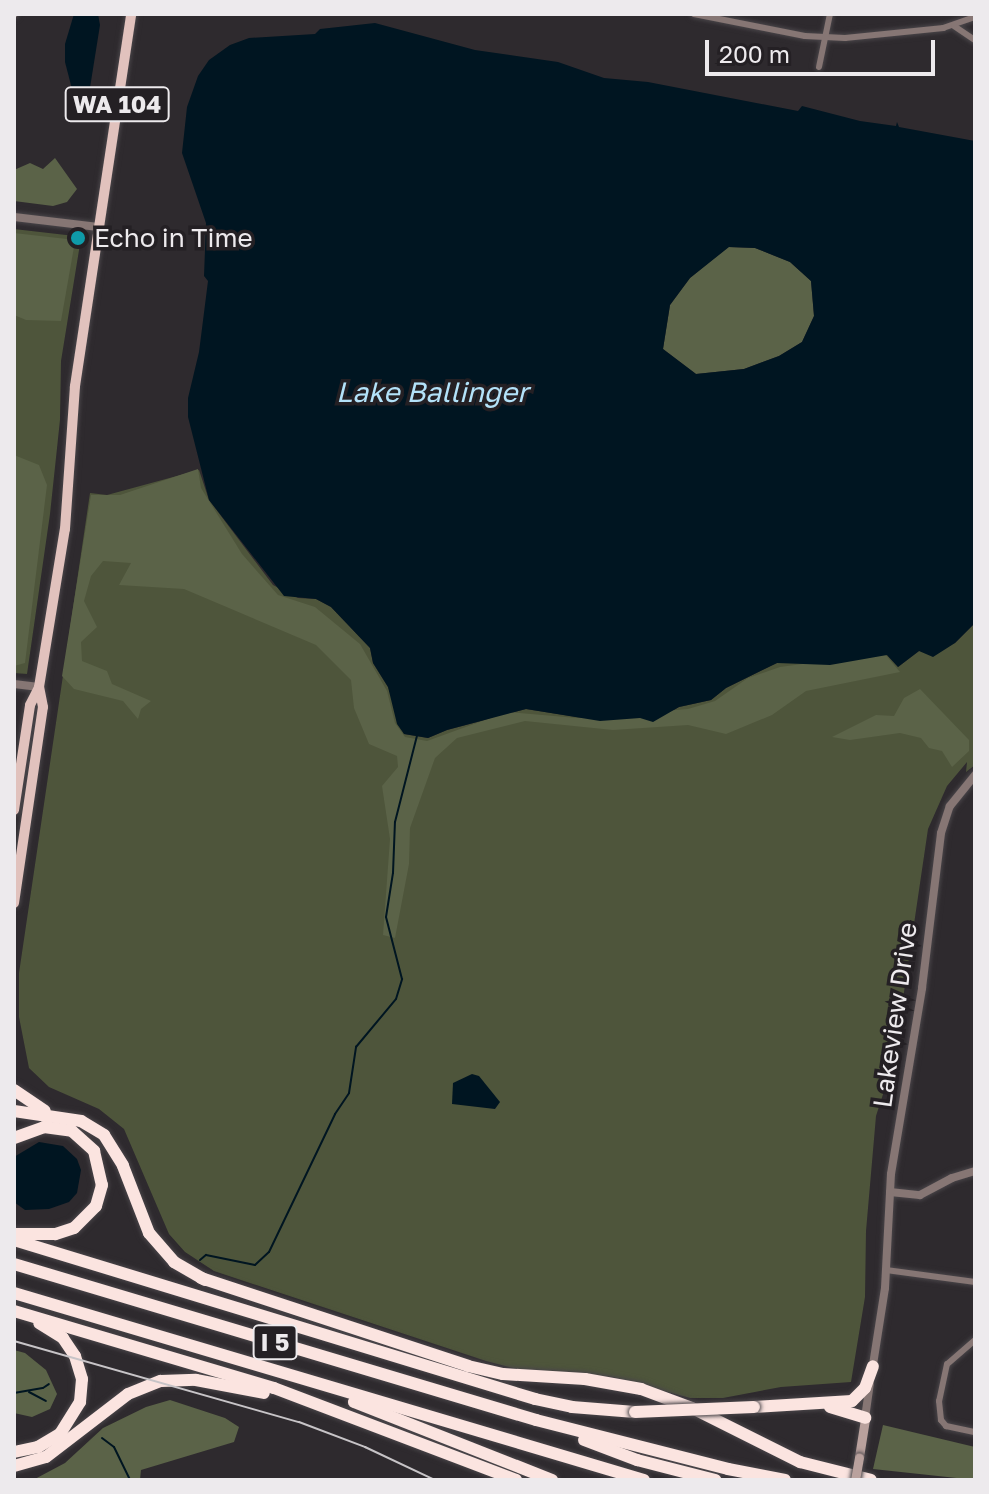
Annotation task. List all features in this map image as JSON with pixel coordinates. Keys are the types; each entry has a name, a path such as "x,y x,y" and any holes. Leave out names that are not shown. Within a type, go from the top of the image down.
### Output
{"highway":[{"path":"14,1090 33,1105 91,1125 108,1139 149,1233 174,1262 201,1278 355,1345"},
{"path":"14,1111 63,1117"},
{"path":"14,1138 44,1127 72,1131 94,1151 102,1185 91,1213 74,1228 46,1235 14,1237"},
{"path":"14,1237 355,1345 535,1399 572,1407 635,1412 820,1405 856,1399 865,1388 873,1366"},
{"name":"I 5","path":"14,1264 536,1420 728,1469 785,1480"},
{"path":"201,1278 468,1366 503,1374 585,1379 641,1389 692,1408 792,1458 871,1480"},
{"name":"I 5","path":"14,1293 644,1480"},
{"path":"14,1311 274,1388 516,1480"},
{"path":"14,1311 63,1338 80,1369 82,1391 76,1413 60,1434 38,1447 14,1450"},
{"path":"280,1373 552,1480"},
{"path":"14,1466 46,1457 128,1394 172,1379 247,1389 374,1427"},
{"path":"820,1405 865,1418"},
{"path":"536,1420 622,1456 715,1480"}],"main road":[{"name":"WA 104","path":"14,811 30,705 39,687 65,529 75,386 131,14"},
{"name":"WA 104","path":"14,903 43,707 39,687"},
{"path":"25,833 14,811 20,809 33,778"},
{"path":"855,1480 865,1418"}],"street":[{"path":"694,14 826,37 868,38 907,30 954,26 975,17"},
{"path":"819,67 830,14"},
{"path":"954,26 975,40"},
{"path":"14,217 98,227"},
{"path":"14,684 39,687"},
{"name":"Lakeview Drive","path":"865,1418 886,1270 890,1192 922,988 941,833 950,806 975,775"},
{"path":"890,1192 924,1194 952,1178 975,1171"},
{"path":"886,1270 975,1282"},
{"path":"972,1432 946,1426 941,1420 939,1401 947,1364 975,1340"}],"green space":[{"path":"55,158 77,189 67,202 53,206 14,201 14,170 30,163 43,169"},
{"path":"14,229 75,236 80,244 61,361 60,420 50,514 27,674 14,673"},
{"path":"14,233 67,239 74,247 61,321 26,320 14,315"},
{"path":"728,247 755,248 790,262 811,281 814,316 802,342 779,356 744,369 696,374 663,349 670,305 690,278"},
{"path":"14,455 39,465 47,485 25,663 14,666"},
{"path":"198,469 201,488 242,554 278,595 315,607 360,644 387,691 395,723 405,737 427,741 507,712 577,718 688,709 715,701 748,678 780,667 884,653 900,672 806,691 772,715 726,734 688,725 613,730 525,721 457,738 435,758 410,828 409,864 395,938 383,935 390,839 382,786 398,767 397,756 369,744 354,708 351,680 316,645 184,589 119,585 131,563 103,561 91,576 84,601 97,627 81,642 82,661 107,671 112,684 151,701 141,709 138,719 123,701 74,689 62,676 91,495 120,495"},
{"path":"199,470 209,500 273,585 298,598 316,599 331,607 370,648 373,663 388,687 404,734 428,738 526,709 583,718 653,722 679,707 711,700 726,688 777,663 847,663 887,655 898,667 919,651 955,643 975,623 975,765 966,772 967,762 947,786 928,829 894,1060 876,1116 866,1231 865,1297 851,1382 781,1387 723,1398 690,1398 613,1377 517,1369 214,1271 185,1252 169,1234 124,1129 99,1109 49,1087 29,1068 19,1017 19,973 90,493 107,495"},
{"path":"920,689 969,740 969,751 952,767 942,751 929,748 921,738 900,733 850,740 832,737 876,715 894,716 904,698"},
{"path":"14,1350 25,1353 46,1370 57,1394 50,1409 32,1417 14,1413"},
{"path":"170,1400 225,1418 239,1427 234,1442 141,1470 140,1480 33,1480 65,1463 103,1428 146,1407"},
{"path":"883,1425 975,1447 975,1480 873,1469"}],"water":[{"path":"74,14 98,14 100,25 85,119 80,120 65,62 65,44"},
{"name":"Lake Ballinger","path":"375,23 475,50 558,62 604,78 648,82 798,111 802,106 860,121 896,126 897,122 899,127 975,141 975,623 955,643 933,657 919,651 898,667 887,655 830,665 777,663 726,688 711,700 679,707 653,722 640,718 600,721 526,709 428,738 404,734 397,724 388,687 373,663 370,648 331,607 316,599 284,596 209,500 188,417 188,398 199,352 208,281 204,276 206,223 182,153 187,107 198,76 209,60 230,45 249,38 315,34 320,29","holes":["729,247 755,248 790,262 811,281 814,316 802,342 779,356 744,369 696,374 663,349 670,305 690,278"]},
{"path":"472,1074 479,1076 500,1102 495,1109 452,1104 453,1083"},
{"path":"39,1142 63,1146 77,1159 81,1170 77,1193 69,1202 49,1209 25,1210 14,1202 14,1157"}],"waterway":[{"path":"200,1260 206,1255 255,1265 269,1252 335,1114 349,1093 356,1047 396,999 402,979 386,917 393,873 395,822 417,736"},
{"path":"14,1393 49,1384"},
{"path":"29,1392 46,1401"},
{"path":"102,1438 114,1447 130,1480"}],"tram line":[{"path":"14,1341 299,1422 365,1447 435,1480"}],"place":[{"name":"Echo in Time","path":"78,238"}]}
